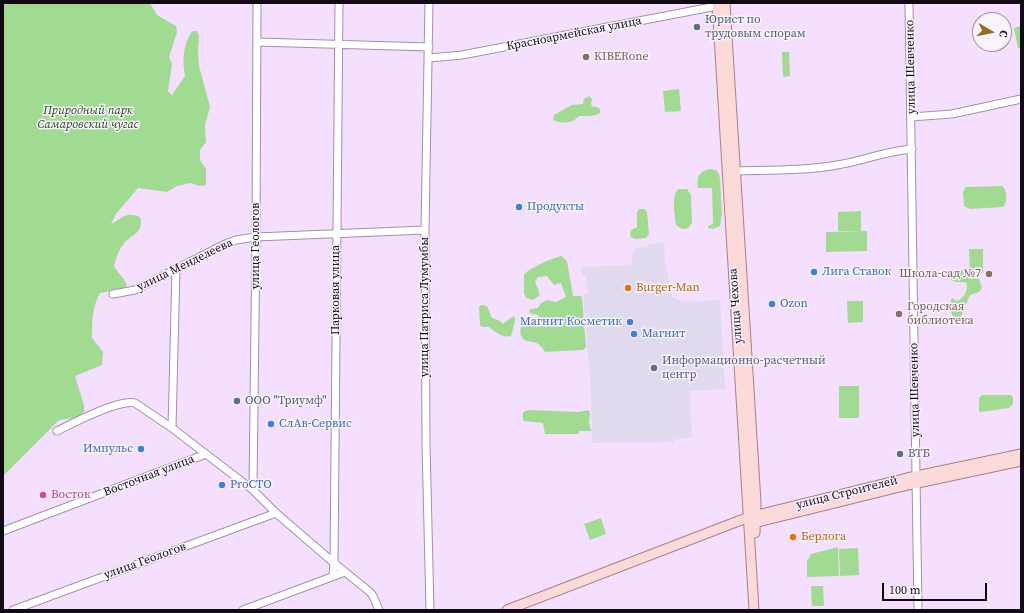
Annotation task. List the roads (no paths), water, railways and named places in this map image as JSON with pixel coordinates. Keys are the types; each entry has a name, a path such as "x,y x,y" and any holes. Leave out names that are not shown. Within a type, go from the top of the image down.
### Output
{"main road":[{"name":"улица Чехова","path":"723,4 753,520 754,610"},
{"name":"улица Строителей","path":"507,610 676,546 753,520 1021,454"},
{"name":"улица Строителей","path":"916,479 1021,462"},
{"name":"улица Чехова","path":"753,520 758,610"}],"street":[{"name":"улица Геологов","path":"253,490 257,3"},
{"name":"Парковая улица","path":"333,576 338,3"},
{"name":"улица Патриса Лумумбы","path":"429,3 425,230 426,444 430,610"},
{"name":"улица Шевченко","path":"909,3 912,117 918,610"},
{"name":"Красноармейская улица","path":"429,58 470,54 723,4"},
{"path":"257,42 429,47"},
{"path":"912,117 952,114 1021,99"},
{"path":"732,172 828,166 855,162 892,151 912,149"},
{"name":"улица Менделеева","path":"113,294 135,290 222,245 236,240 425,230"},
{"path":"172,428 176,270"},
{"path":"57,432 99,412 131,402 138,405 172,428 253,490 276,513 370,592 379,610"},
{"name":"Восточная улица","path":"3,531 206,454"},
{"name":"улица Геологов","path":"13,610 276,513"},
{"path":"243,610 345,572"}],"place":[{"name":"Юрист по трудовым спорам","path":"697,27"},
{"name":"KIBERone","path":"586,57"},
{"name":"Продукты","path":"519,207"},
{"name":"Лига Ставок","path":"814,272"},
{"name":"Школа-сад №7","path":"989,274"},
{"name":"Burger-Man","path":"628,288"},
{"name":"Ozon","path":"772,304"},
{"name":"Городская библиотека","path":"899,314"},
{"name":"Магнит Косметик","path":"630,322"},
{"name":"Магнит","path":"634,334"},
{"name":"Информационно-расчетный центр","path":"654,368"},
{"name":"ООО \"Триумф\"","path":"237,401"},
{"name":"СлАв-Сервис","path":"271,424"},
{"name":"Импульс","path":"141,449"},
{"name":"ВТБ","path":"900,454"},
{"name":"ProСТО","path":"222,485"},
{"name":"Восток","path":"43,495"},
{"name":"Берлога","path":"793,537"}],"park label":[{"name":"Природный парк Самаровский чугас","path":"88,118"}]}
